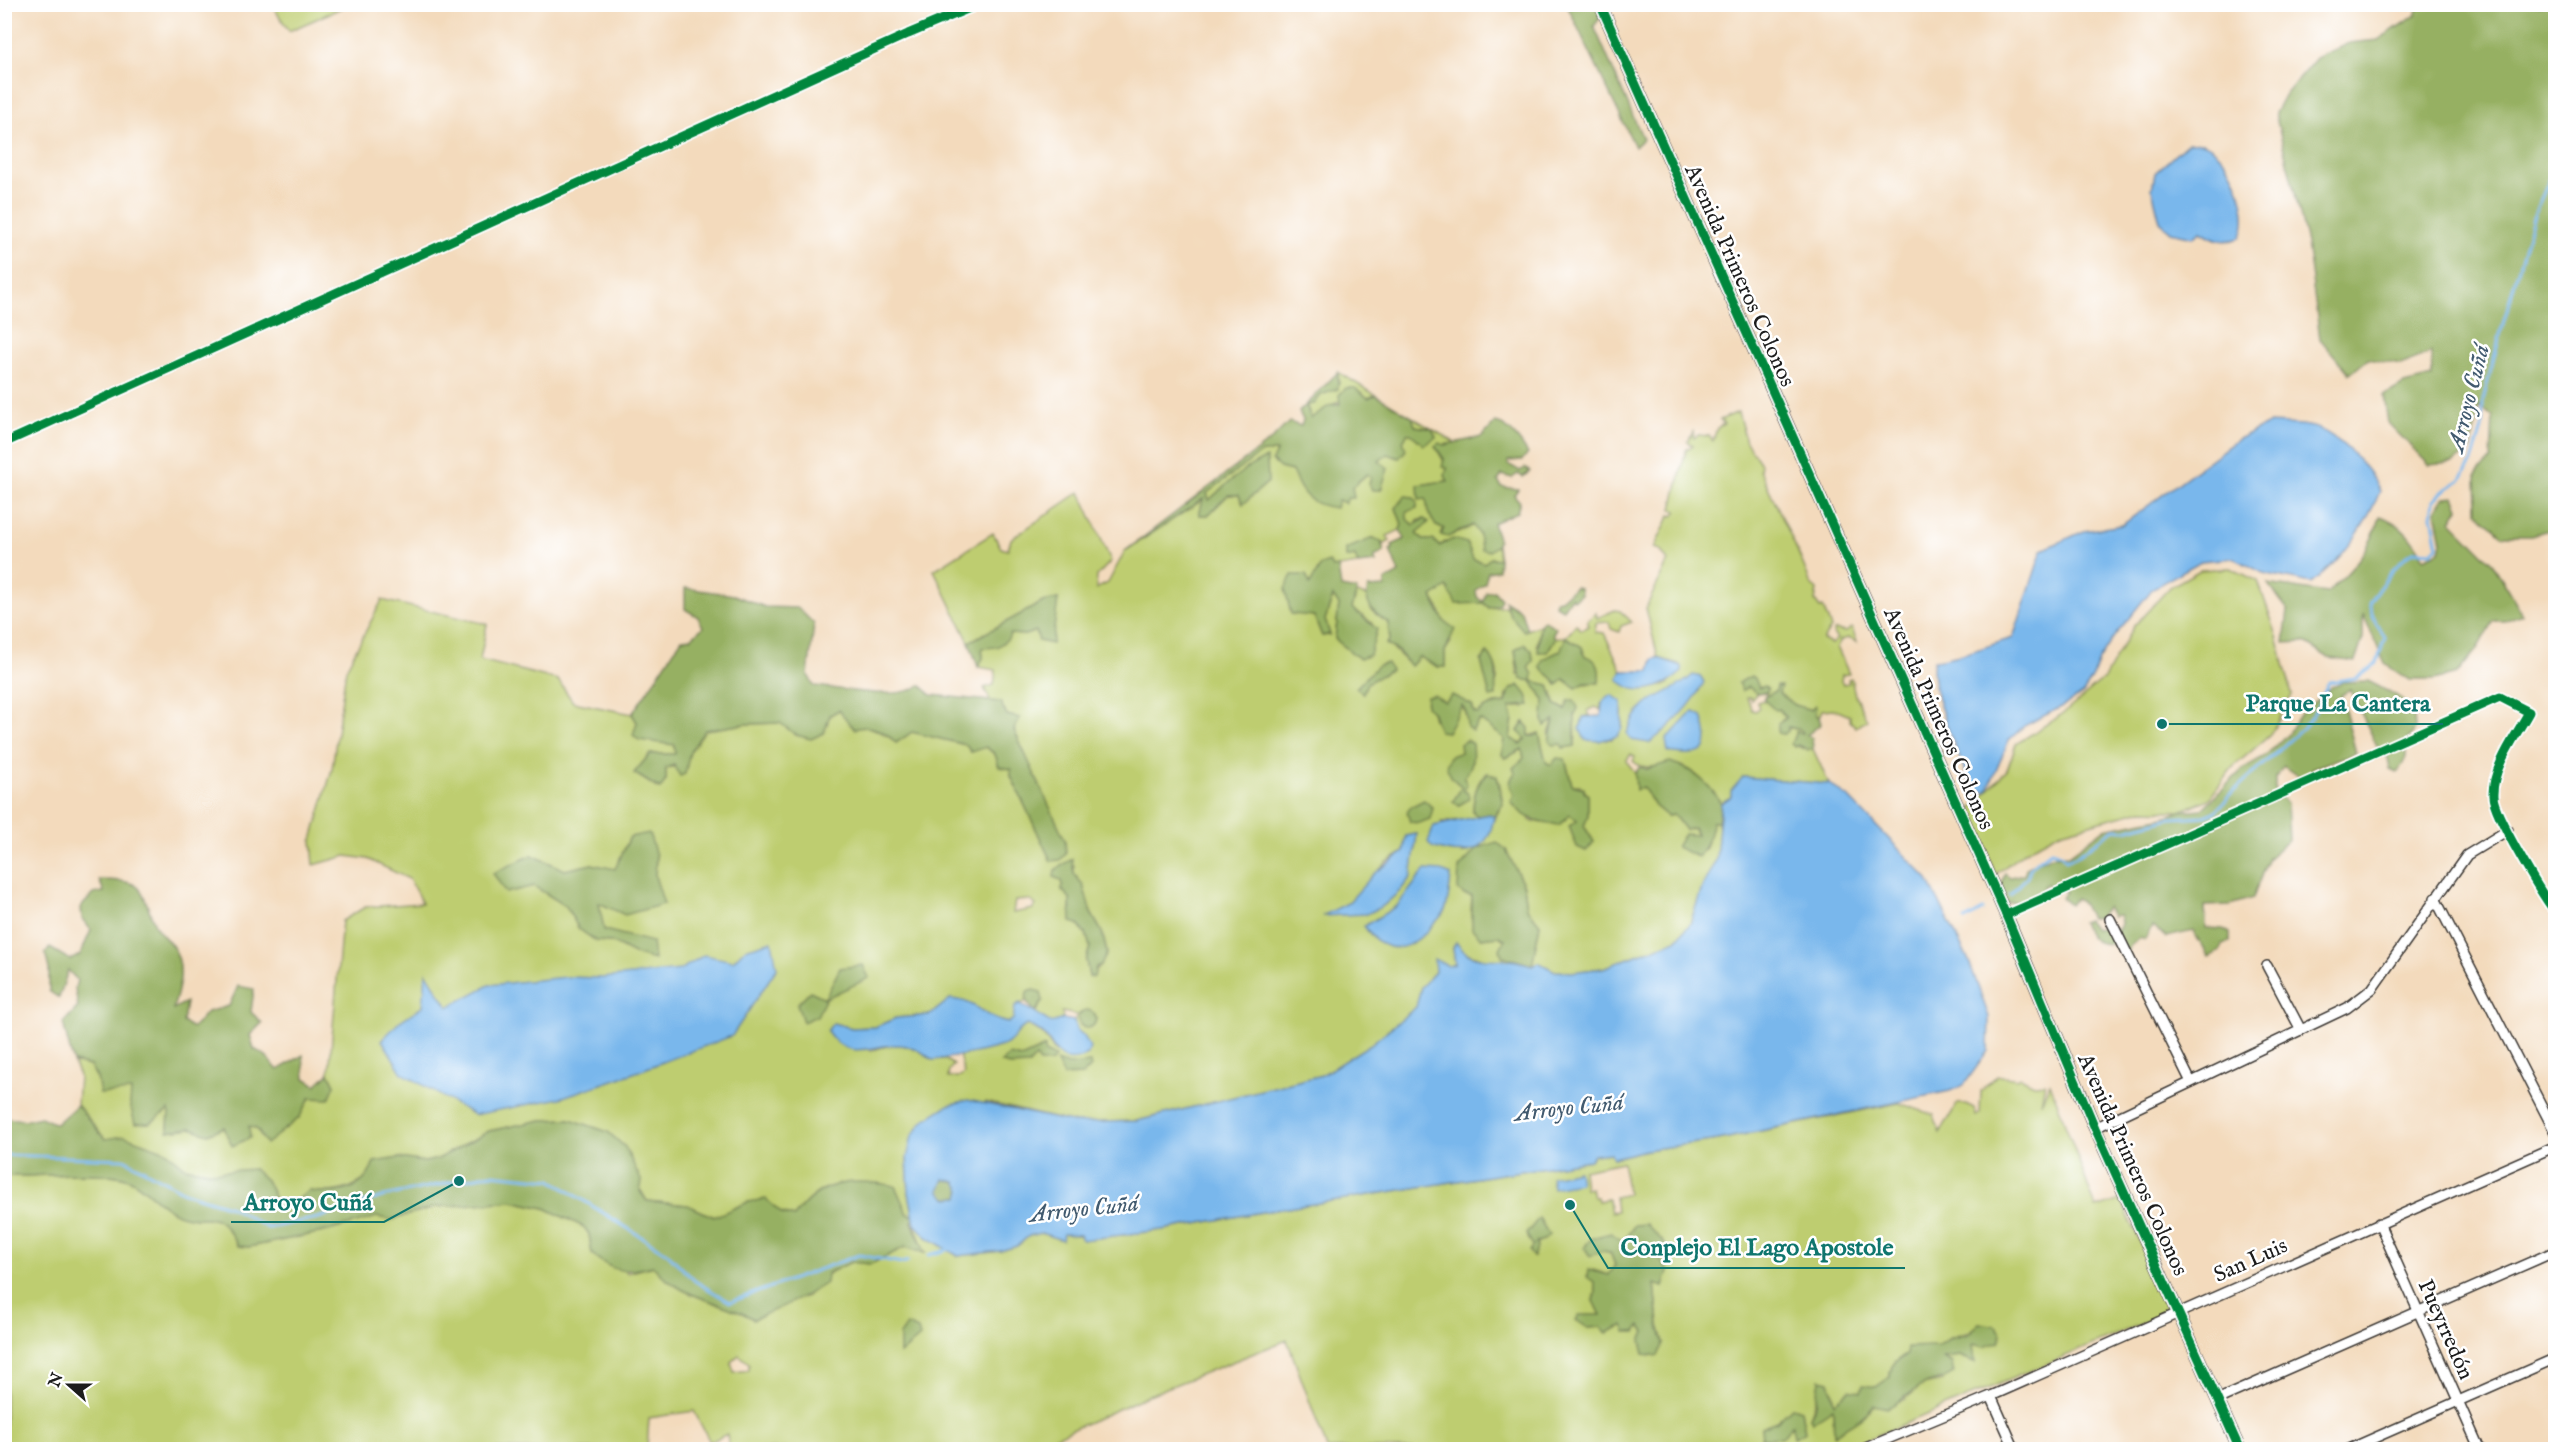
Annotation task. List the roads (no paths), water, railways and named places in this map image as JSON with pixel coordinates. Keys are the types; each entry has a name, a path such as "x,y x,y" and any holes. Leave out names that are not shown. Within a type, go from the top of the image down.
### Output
{"street":[{"path":"4,443 897,38 979,4"},
{"name":"Avenida Primeros Colonos","path":"1600,4 2006,915 2095,1128 2240,1449"},
{"path":"2006,915 2500,697 2529,712 2498,772 2493,797 2536,887 2556,913"},
{"path":"2095,1128 2347,1008 2372,989 2467,855 2508,830"},
{"path":"2435,898 2556,1134"},
{"path":"2110,920 2191,1082"},
{"path":"2267,966 2301,1030"},
{"name":"San Luis","path":"1861,1449 1991,1396 2556,1146"},
{"name":"Pueyrredón","path":"2379,1223 2480,1449"},
{"path":"2219,1399 2556,1251"},
{"path":"2347,1449 2556,1358"},
{"path":"1991,1396 2015,1449"},
{"path":"2369,1440 2373,1449"}],"water":[{"path":"2188,143 2202,143 2213,148 2230,170 2242,200 2244,227 2240,238 2229,241 2220,240 2201,231 2193,237 2171,232 2160,222 2152,189 2155,173"},
{"path":"2270,423 2308,426 2329,434 2360,461 2375,481 2380,491 2352,542 2323,574 2311,583 2263,573 2234,558 2201,561 2153,588 2113,638 2083,693 2024,726 2009,740 1987,792 1972,789 1940,706 1933,673 1934,660 1964,654 2013,638 2042,550 2084,531 2122,525 2238,439"},
{"path":"1658,658 1682,666 1682,672 1658,687 1641,690 1633,689 1618,679 1622,671 1650,671 1653,659"},
{"path":"1693,675 1701,677 1704,682 1680,716 1649,743 1631,740 1627,733 1640,710"},
{"path":"1612,695 1622,702 1622,728 1618,736 1599,741 1585,740 1580,729 1583,717 1601,716 1604,701"},
{"path":"1693,711 1702,716 1706,729 1706,746 1697,753 1668,752 1666,740"},
{"path":"1743,777 1829,784 1848,797 1927,878 1969,961 1989,1017 1988,1051 1964,1085 1950,1091 1718,1140 1646,1150 1613,1158 1611,1153 1593,1155 1590,1160 1162,1230 1082,1240 1080,1235 1063,1234 1062,1240 1041,1233 1029,1236 1017,1246 1000,1251 958,1256 927,1237 915,1224 909,1193 907,1158 912,1136 924,1120 948,1105 968,1100 1076,1123 1137,1121 1322,1075 1371,1044 1416,1007 1421,987 1435,972 1434,959 1448,966 1455,964 1453,948 1456,942 1467,953 1479,958 1514,960 1532,965 1538,962 1555,971 1571,972 1603,968 1676,940 1690,924 1703,885 1716,860 1721,803 1731,797 1731,791","holes":["944,1179 956,1182 961,1190 959,1197 946,1198 939,1190"]},
{"path":"1489,814 1494,816 1487,839 1473,850 1454,852 1432,847 1428,842 1434,826"},
{"path":"1417,834 1411,877 1400,891 1383,906 1367,914 1322,916 1348,903 1374,874 1404,852 1406,836"},
{"path":"1425,870 1442,871 1451,875 1444,913 1414,942 1397,948 1380,943 1364,926 1397,906"},
{"path":"772,941 777,968 732,1036 560,1098 474,1115 402,1073 382,1040 400,1021 423,1006 426,972 448,1007 489,985 566,977 602,978 680,970 704,955 733,961 745,949"},
{"path":"950,999 967,1002 999,1021 1008,1023 1013,1019 1015,1007 1019,1003 1051,1023 1063,1019 1074,1021 1076,1029 1084,1036 1090,1047 1088,1055 1069,1060 1063,1058 1041,1032 1027,1025 1007,1044 970,1054 932,1060 917,1049 903,1045 863,1050 850,1049 838,1044 827,1031 833,1023 852,1028 875,1027 896,1018 930,1015"},
{"path":"1578,1171 1580,1183 1553,1188 1551,1177"}],"waterway":[{"name":"Arroyo Cuñá","path":"2010,895 2027,877 2031,866 2051,851 2061,854 2066,860 2075,857 2114,829 2125,830 2171,818 2205,816 2215,812 2235,790 2303,728 2316,710 2329,682 2355,678 2377,662 2385,637 2376,624 2369,604 2402,560 2413,552 2432,552 2438,546 2432,515 2434,501 2443,491 2460,480 2472,462 2482,428 2483,400 2534,214 2556,166"},
{"name":"Arroyo Cuñá","path":"1965,920 1983,910"},
{"name":"Arroyo Cuñá","path":"4,1155 124,1159 186,1193 231,1207 268,1228 318,1218 385,1196 491,1174 551,1180 667,1253 695,1281 730,1302 859,1255 902,1263 908,1261"},
{"name":"Arroyo Cuñá","path":"929,1255 950,1249"}],"place":[{"name":"Parque La Cantera","path":"2162,724"},
{"name":"Arroyo Cuñá","path":"459,1181"},
{"name":"Conplejo El Lago Apostole","path":"1570,1205"}]}
